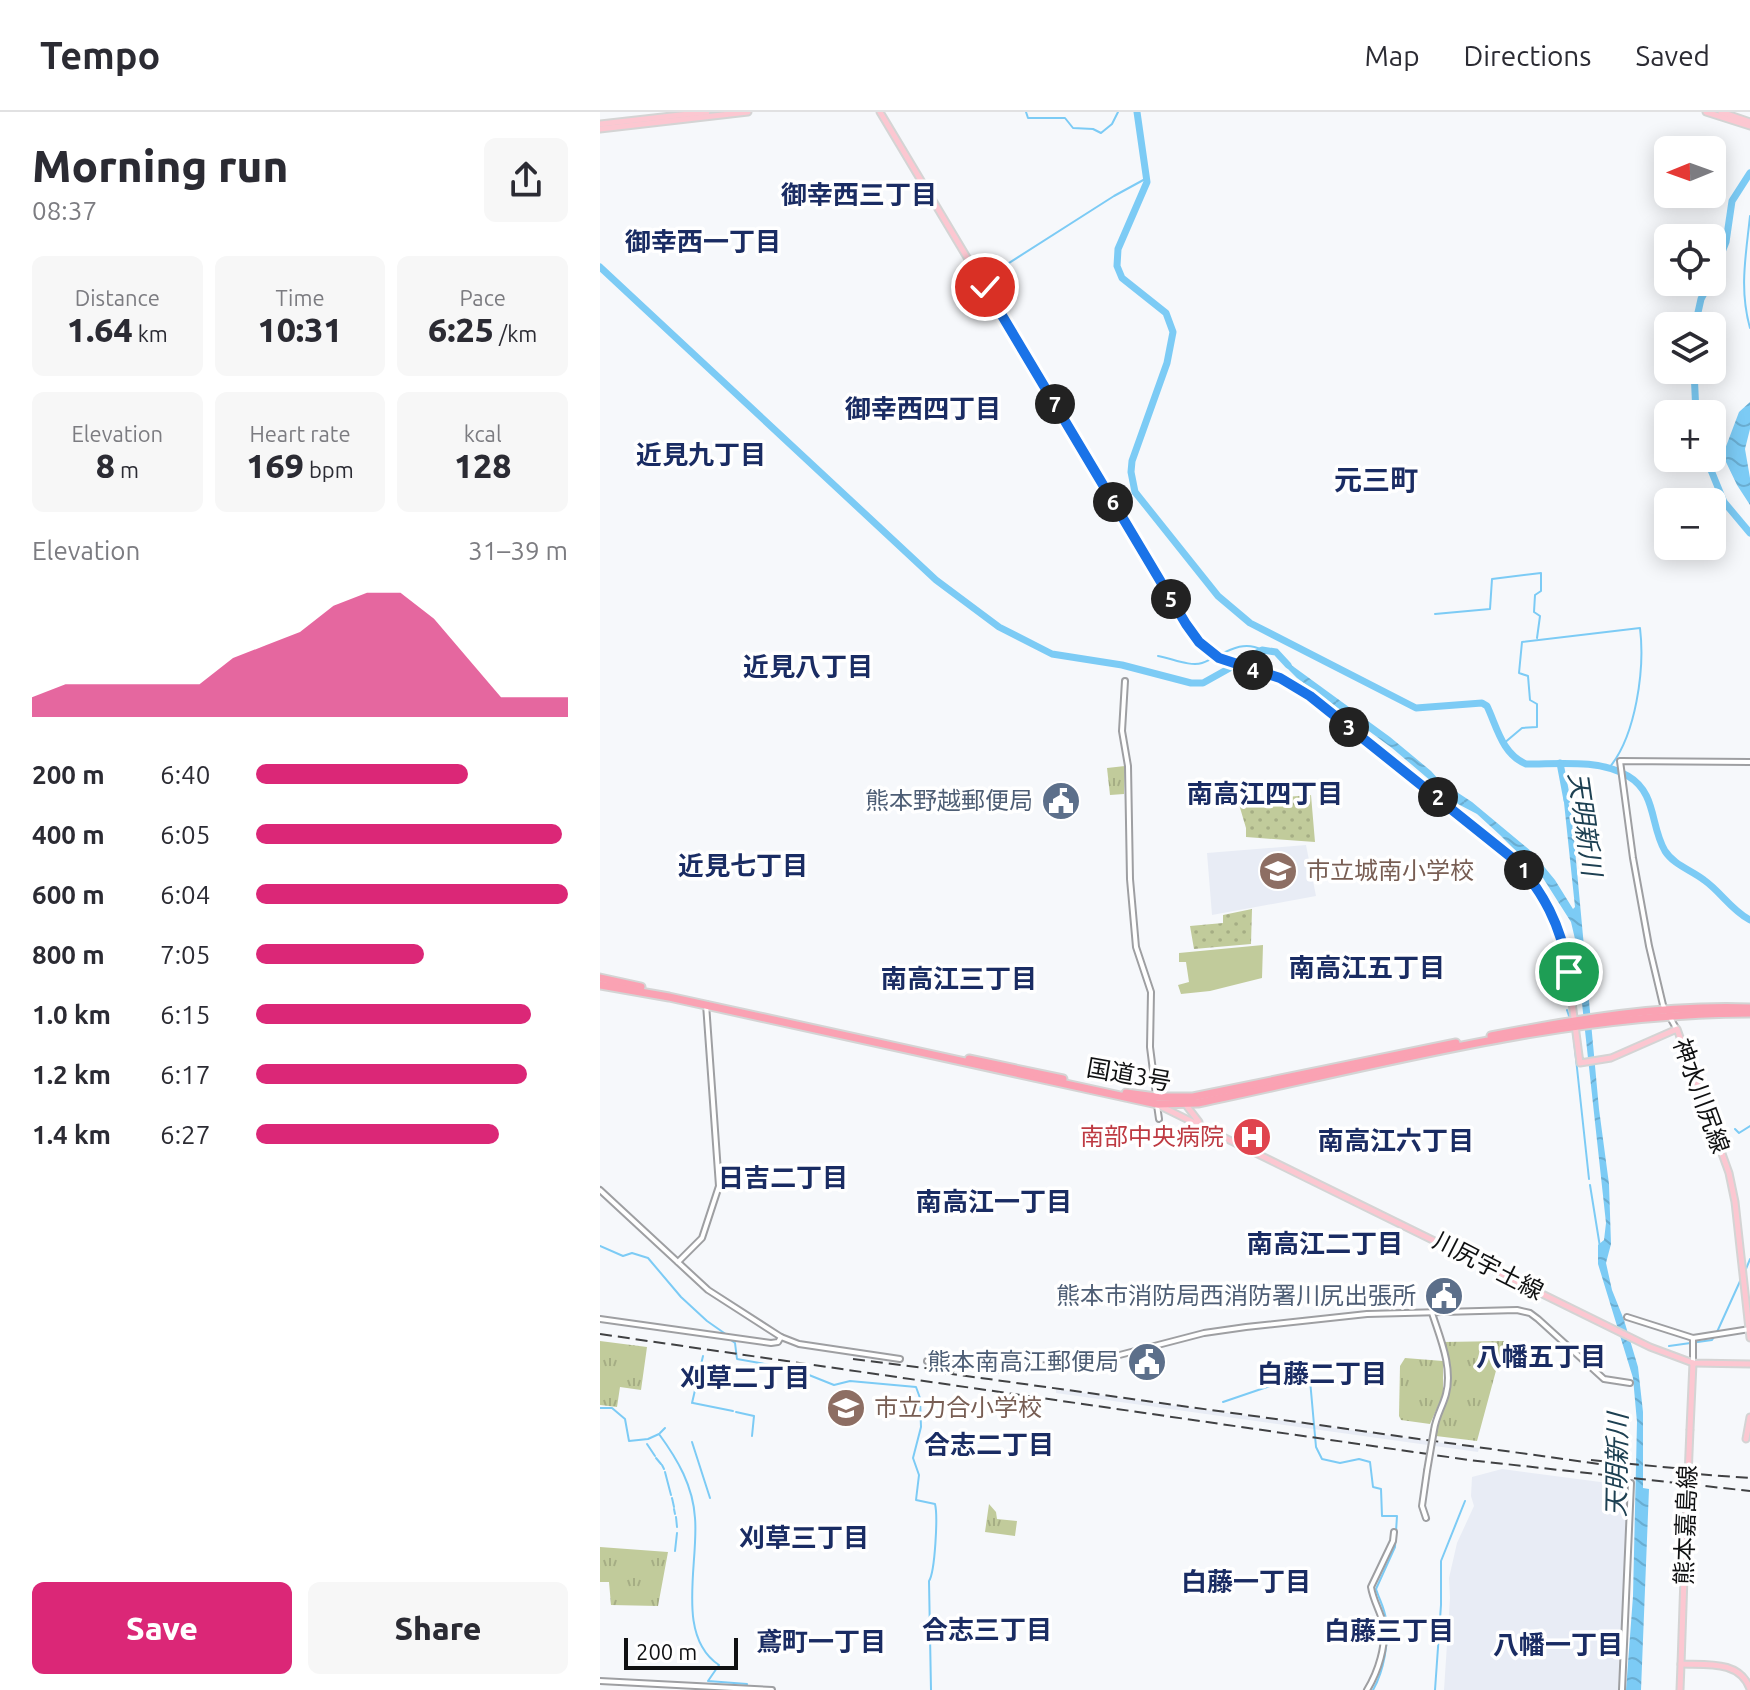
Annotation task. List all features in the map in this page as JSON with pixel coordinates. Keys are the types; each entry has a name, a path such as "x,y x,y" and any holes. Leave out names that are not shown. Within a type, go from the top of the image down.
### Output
{"highway":[{"name":"国道3号","path":"600,978 706,1004"},
{"name":"国道3号","path":"600,985 706,1004 1156,1101 1198,1103 1578,1022"},
{"name":"国道3号","path":"1182,1101 1578,1022 1667,1012 1750,1010"}],"main road":[{"path":"600,126 707,112"},
{"path":"600,126 748,112"},
{"name":"神水川尻線","path":"880,112 1199,642 1223,660 1280,678 1310,696 1483,833 1525,871 1544,897 1564,942 1578,1022 1580,1063 1611,1058 1677,1029 1729,1173 1750,1338"},
{"path":"1706,112 1750,124"},
{"path":"1721,112 1750,124"},
{"name":"川尻宇土線","path":"1156,1101 1616,1330 1693,1363"},
{"path":"1182,1101 1181,1110 1188,1118"},
{"name":"川尻宇土線","path":"1182,1101 1199,1123"},
{"path":"1198,1103 1195,1113 1199,1123"},
{"path":"1693,1363 1750,1364"},
{"name":"熊本嘉島線","path":"1680,1690 1693,1363"},
{"path":"1746,1439 1750,1417"},
{"path":"1681,1664 1732,1668 1744,1675 1750,1689"}],"street":[{"path":"1125,681 1122,731 1128,766 1130,879 1136,947 1151,992 1150,1047 1159,1119"},
{"path":"1677,1029 1660,996 1639,896 1620,761 1750,762"},
{"path":"677,1263 702,1238 719,1186 706,1004"},
{"path":"600,1190 677,1263 723,1301 781,1337 799,1344 900,1359"},
{"path":"927,1361 996,1370 1021,1368 1108,1358 1204,1333 1246,1327 1367,1314 1501,1309 1530,1313 1604,1379 1630,1383"},
{"path":"1426,1518 1422,1506 1435,1419 1446,1395 1447,1383 1446,1358 1432,1312"},
{"path":"1627,1317 1693,1338 1749,1330"},
{"path":"600,1319 771,1343 778,1342 781,1337"},
{"path":"1693,1338 1693,1363"},
{"path":"1622,1690 1631,1483"},
{"path":"1367,1690 1375,1677 1383,1635 1383,1623 1371,1587 1393,1541 1394,1532"},
{"path":"600,1681 772,1690"}],"shaded area":[{"path":"1306,845 1316,896 1212,915 1207,853"},
{"path":"1056,1389 1479,1448 1478,1452 1056,1393"},
{"path":"1502,1469 1631,1486 1620,1690 1444,1690 1449,1578 1457,1543 1474,1506 1472,1477"}],"green space":[{"path":"1125,766 1124,794 1110,795 1107,768"},
{"path":"1311,795 1315,842 1246,837 1238,801"},
{"path":"1252,909 1251,944 1194,949 1190,926 1223,923 1223,915"},
{"path":"1263,945 1262,978 1210,991 1181,994 1178,985 1189,982 1186,962 1179,962 1179,953"},
{"path":"600,1341 647,1347 641,1390 620,1387 617,1407 600,1405"},
{"path":"1504,1341 1477,1441 1436,1436 1450,1381 1443,1342"},
{"path":"1405,1358 1443,1361 1443,1395 1430,1424 1401,1420 1399,1416 1400,1366"},
{"path":"989,1504 996,1512 997,1519 1017,1521 1015,1536 985,1532"},
{"path":"600,1547 668,1552 658,1606 611,1605 609,1582 600,1582"}],"water":[{"path":"1750,402 1750,429 1745,449 1750,478 1750,505 1726,462 1726,446 1739,412"},
{"path":"1283,659 1390,737 1440,781 1472,802 1532,852 1573,909 1561,774 1572,817 1599,1109 1609,1184 1611,1244 1606,1263 1638,1367 1643,1412 1643,1488 1649,1489 1641,1690 1626,1690 1633,1596 1637,1422 1633,1378 1598,1264 1598,1245 1604,1240 1606,1223 1571,922 1543,878 1500,835 1392,748 1297,678"}],"waterway":[{"path":"1026,112 1028,118 1065,118 1073,128 1093,129 1101,133 1112,124 1118,112"},
{"name":"天明新川","path":"1137,112 1147,182 1118,249 1117,266 1122,278 1166,313 1173,332 1167,363 1132,461 1135,492 1218,596 1250,623 1416,708 1482,703 1487,706 1511,754 1526,764 1592,765 1628,776 1644,791 1660,841 1669,856 1699,876 1750,920"},
{"path":"1726,242 1732,201 1750,173"},
{"path":"954,298 1147,178"},
{"path":"1750,216 1744,286 1750,328"},
{"path":"600,267 936,580 999,627 1052,654 1122,665 1191,683 1203,683 1262,650 1276,652 1288,665"},
{"path":"1698,312 1703,296"},
{"path":"1695,384 1695,400"},
{"path":"1712,472 1724,502 1750,533"},
{"path":"1435,614 1490,609 1492,579 1541,573 1541,591 1535,595 1534,612 1540,616 1537,638"},
{"path":"1503,744 1522,728 1537,727 1537,704 1530,700 1528,676 1519,673 1522,642 1640,628 1640,682 1632,720 1609,768"},
{"path":"1158,656 1197,664 1239,647 1262,650"},
{"name":"天明新川","path":"1560,763 1567,800"},
{"path":"1567,1010 1569,1016"},
{"path":"1573,1031 1589,1179"},
{"path":"1735,1129 1739,1133 1750,1126"},
{"path":"1590,1185 1600,1247"},
{"path":"600,1246 623,1256 632,1253 648,1258 681,1297 727,1335"},
{"path":"1744,1274 1750,1259"},
{"path":"1717,1332 1741,1279"},
{"path":"1669,1346 1712,1340 1714,1337"},
{"path":"731,1340 735,1343 737,1359 776,1366 787,1374 809,1375 834,1385 850,1381 916,1387 920,1398 921,1427 913,1458 919,1475 916,1500 935,1504 936,1510 934,1556 929,1581 931,1690"},
{"path":"692,1403 703,1356"},
{"path":"1223,1402 1270,1386 1310,1380 1316,1447 1322,1459 1340,1463 1359,1459 1370,1462 1373,1487 1381,1489 1382,1516 1397,1516 1395,1547 1376,1589 1385,1616 1387,1638 1383,1665 1373,1690"},
{"path":"693,1403 733,1411"},
{"path":"600,1408 612,1408 625,1419 629,1441 659,1434 678,1464 688,1484 695,1518 693,1618 697,1636 706,1652 719,1665 708,1681 747,1684 746,1688"},
{"path":"736,1412 754,1416 752,1436"},
{"path":"660,1433 665,1428"},
{"path":"692,1442 710,1498"},
{"path":"647,1444 655,1456"},
{"path":"656,1458 661,1464"},
{"path":"662,1465 664,1469"},
{"path":"665,1472 671,1495"},
{"path":"672,1498 674,1507"},
{"path":"1435,1690 1441,1561 1465,1501"},
{"path":"674,1509 675,1514"},
{"path":"676,1517 677,1527"},
{"path":"675,1551 677,1533"}],"railway":[{"path":"600,1334 1469,1460 1750,1491"},
{"path":"853,1359 957,1372"},
{"path":"945,1373 1599,1464"},
{"path":"1591,1460 1694,1470"},
{"path":"1682,1473 1750,1478"}],"place":[{"name":"熊本野越郵便局","path":"1061,801"},
{"name":"市立城南小学校","path":"1278,871"},
{"name":"南部中央病院","path":"1252,1137"},
{"name":"熊本市消防局西消防署川尻出張所","path":"1444,1296"},
{"name":"熊本南高江郵便局","path":"1147,1362"},
{"name":"市立力合小学校","path":"846,1408"}],"district":[{"name":"御幸西三丁目","path":"859,195"},
{"name":"御幸西一丁目","path":"703,242"},
{"name":"御幸西四丁目","path":"923,409"},
{"name":"近見九丁目","path":"701,455"},
{"name":"元三町","path":"1376,480"},
{"name":"近見八丁目","path":"808,667"},
{"name":"南高江四丁目","path":"1265,794"},
{"name":"近見七丁目","path":"743,866"},
{"name":"南高江五丁目","path":"1367,968"},
{"name":"南高江三丁目","path":"959,979"},
{"name":"南高江六丁目","path":"1396,1141"},
{"name":"日吉二丁目","path":"783,1178"},
{"name":"南高江一丁目","path":"994,1202"},
{"name":"南高江二丁目","path":"1325,1244"},
{"name":"八幡五丁目","path":"1541,1357"},
{"name":"白藤二丁目","path":"1322,1374"},
{"name":"刈草二丁目","path":"745,1378"},
{"name":"合志二丁目","path":"989,1445"},
{"name":"刈草三丁目","path":"804,1538"},
{"name":"白藤一丁目","path":"1246,1582"},
{"name":"合志三丁目","path":"987,1630"},
{"name":"白藤三丁目","path":"1389,1631"},
{"name":"鳶町一丁目","path":"821,1642"},
{"name":"八幡一丁目","path":"1558,1645"}],"route":[{"path":"985,287 1199,642 1223,660 1295,685 1511,857 1544,897 1564,942 1569,972"}]}
